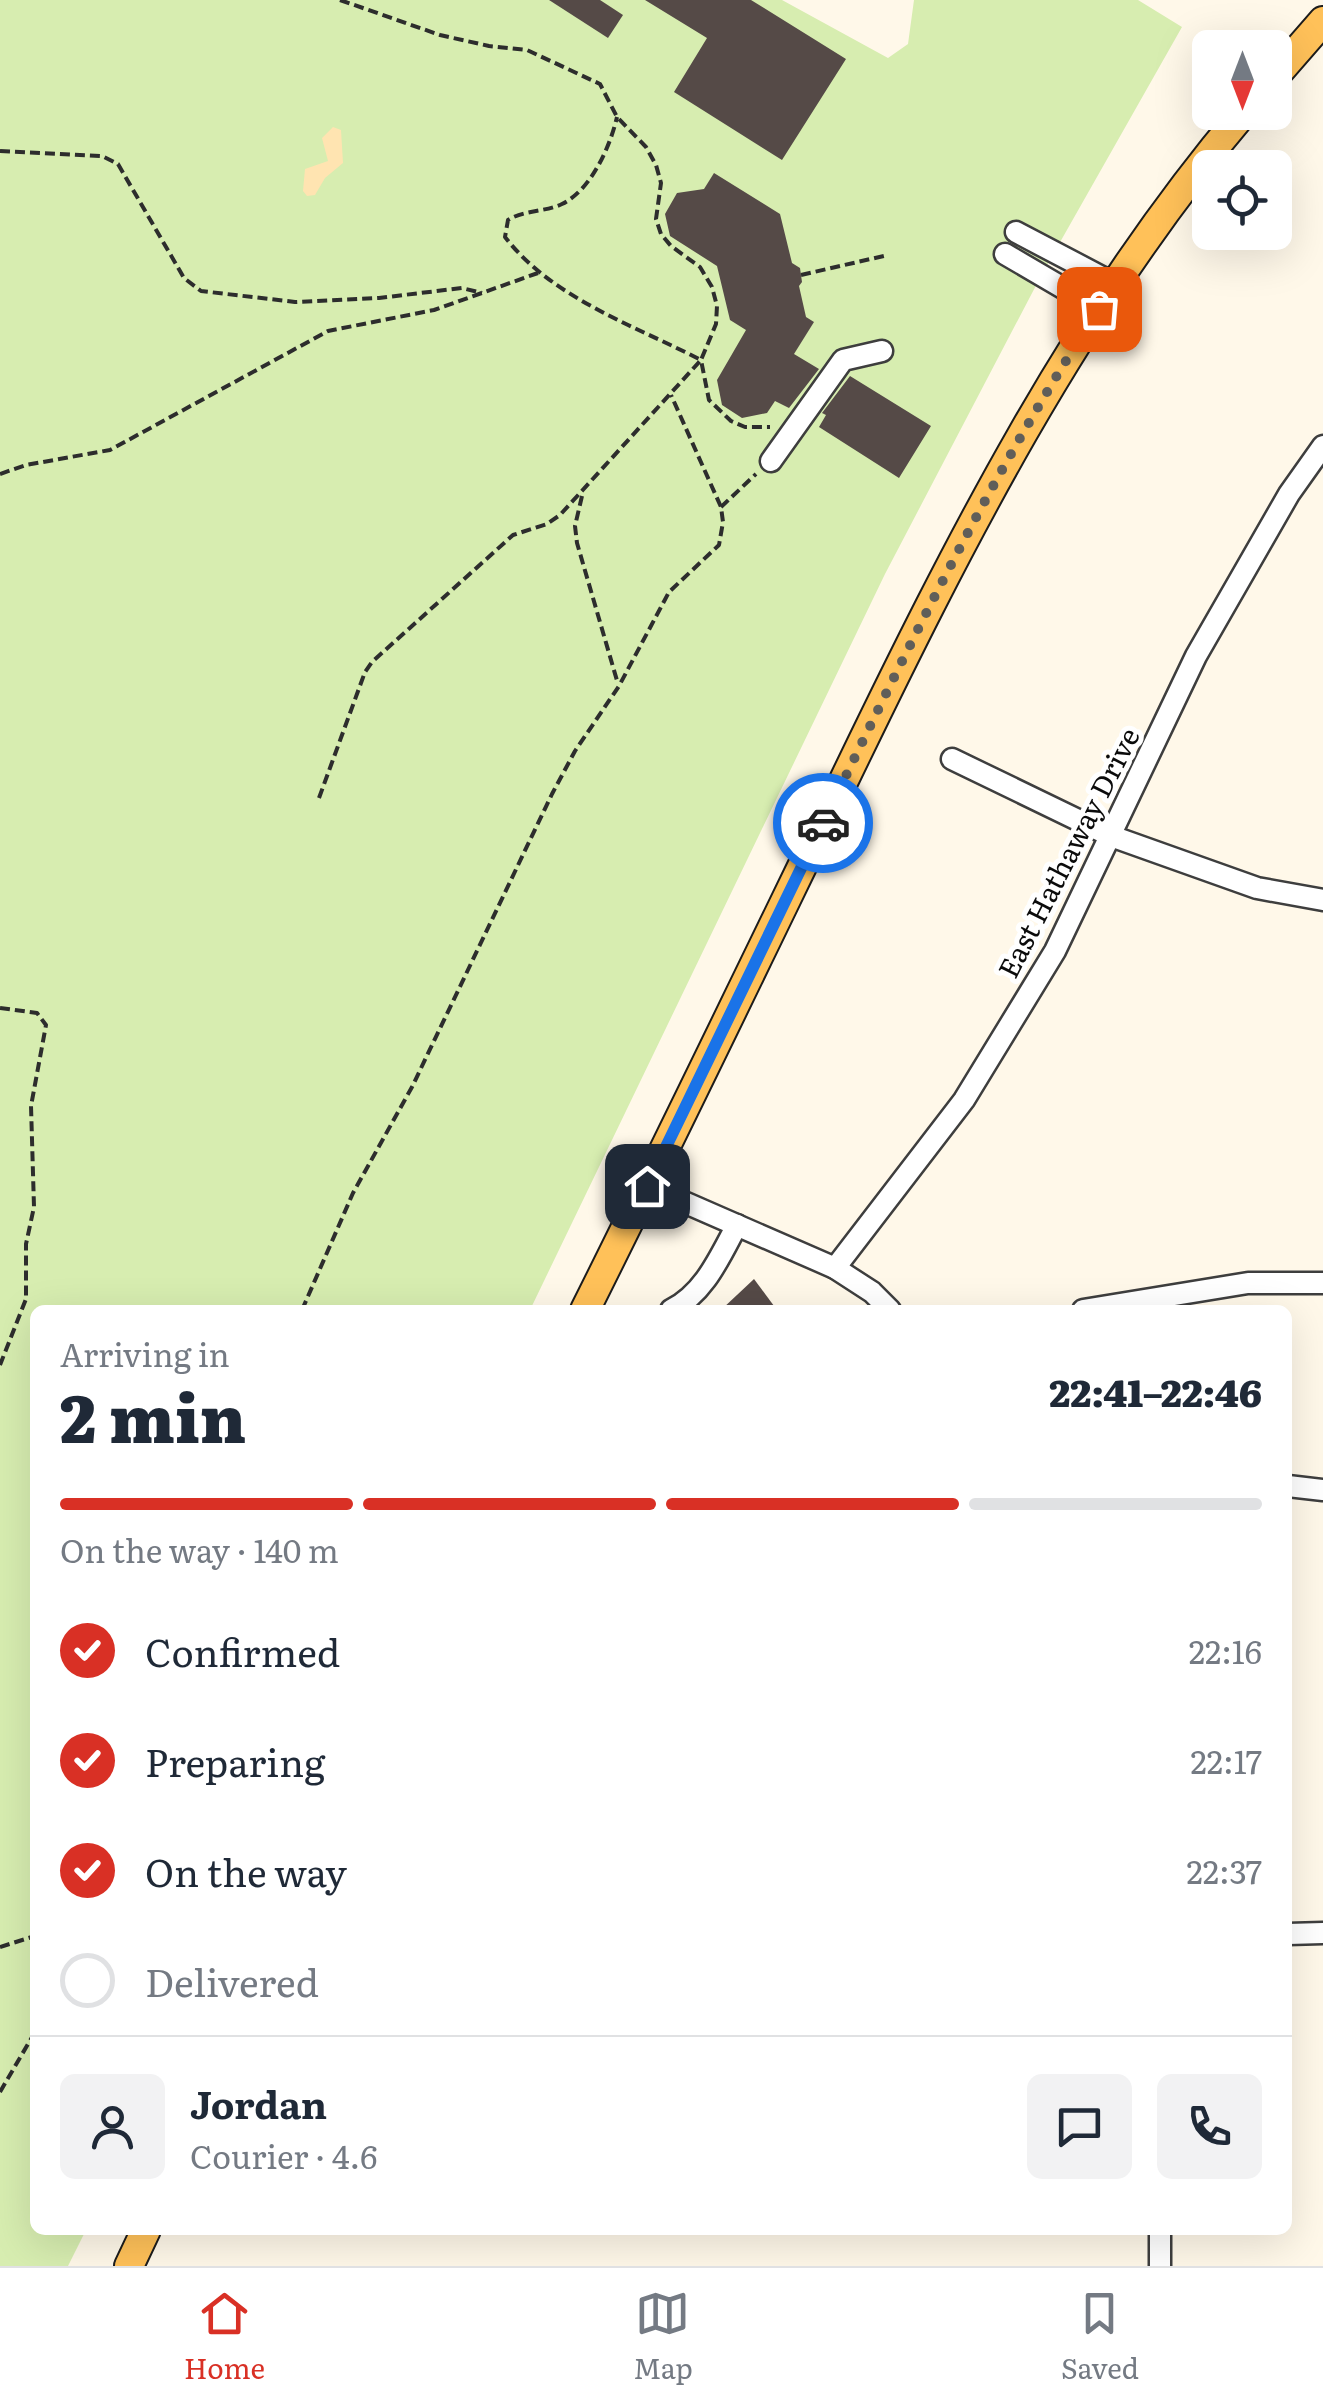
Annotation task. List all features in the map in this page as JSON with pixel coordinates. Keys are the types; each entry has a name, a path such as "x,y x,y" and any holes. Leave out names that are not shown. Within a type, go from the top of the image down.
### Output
{"main road":[{"path":"1292,57 1323,21"},
{"path":"588,1305 959,548 1041,402 1099,309 1231,130"},
{"path":"129,2266 144,2235"}],"street":[{"path":"1016,232 1116,284"},
{"path":"1005,254 1099,309"},
{"path":"771,461 843,360 882,351"},
{"name":"East Hathaway Drive","path":"835,1268 964,1100 1056,950 1196,656 1289,494 1323,446"},
{"path":"952,758 1111,836 1257,888 1323,900"},
{"path":"647,1186 835,1268 885,1305"},
{"path":"678,1305 704,1282 737,1225"},
{"path":"1114,1305 1248,1283 1323,1283"},
{"path":"1292,1486 1323,1490"},
{"path":"1292,1934 1323,1933"},
{"path":"1160,2235 1160,2266"}],"path":[{"path":"319,798 372,662 513,536 547,524 584,491 700,360 716,324 717,306 700,267 661,234 656,219 661,183 656,165 646,147 618,118 600,84 528,50 440,35 340,0"},
{"path":"618,118 596,168 574,196 563,204 508,220 505,236 550,283 700,360"},
{"path":"0,152 102,156 118,164 184,278 202,291 323,303 462,288 482,293"},
{"path":"801,275 888,255"},
{"path":"0,474 26,465 110,450 328,331 363,322 400,319 538,273"},
{"path":"700,360 709,400 731,421 762,428 798,423"},
{"path":"304,1305 353,1193 412,1088 575,750 618,686 670,592 719,545 723,522 720,507 671,395"},
{"path":"720,507 771,461"},
{"path":"584,491 575,526 577,543 618,686"},
{"path":"0,1008 38,1013 46,1025 31,1106 34,1206 26,1244 26,1299 0,1365"},
{"path":"0,1947 30,1938"},
{"path":"0,2092 30,2041"}],"green space":[{"path":"0,0 782,0 888,58 908,44 914,0 1138,0 1182,27 1042,274 885,574 532,1305 30,1305 30,2235 84,2235 68,2266 0,2266"}],"sand":[{"path":"333,127 341,130 343,163 325,178 315,195 307,196 303,191 305,169 328,161 322,138"}],"building":[{"path":"549,0 600,0 623,15 608,38"},
{"path":"645,0 751,0 846,59 782,160 674,92 707,38"},
{"path":"714,173 780,214 792,263 800,268 799,286 806,317 814,322 794,354 819,369 789,408 775,401 767,413 742,418 722,405 717,380 746,330 730,320 717,266 670,236 665,214 677,193 704,189"},
{"path":"850,376 931,426 899,478 819,427 826,415 822,413"},
{"path":"754,1279 773,1305 726,1305"}],"way so far":[{"path":"823,823 959,548 1041,402 1099,309"}],"route":[{"path":"647,1186 823,823"}]}
